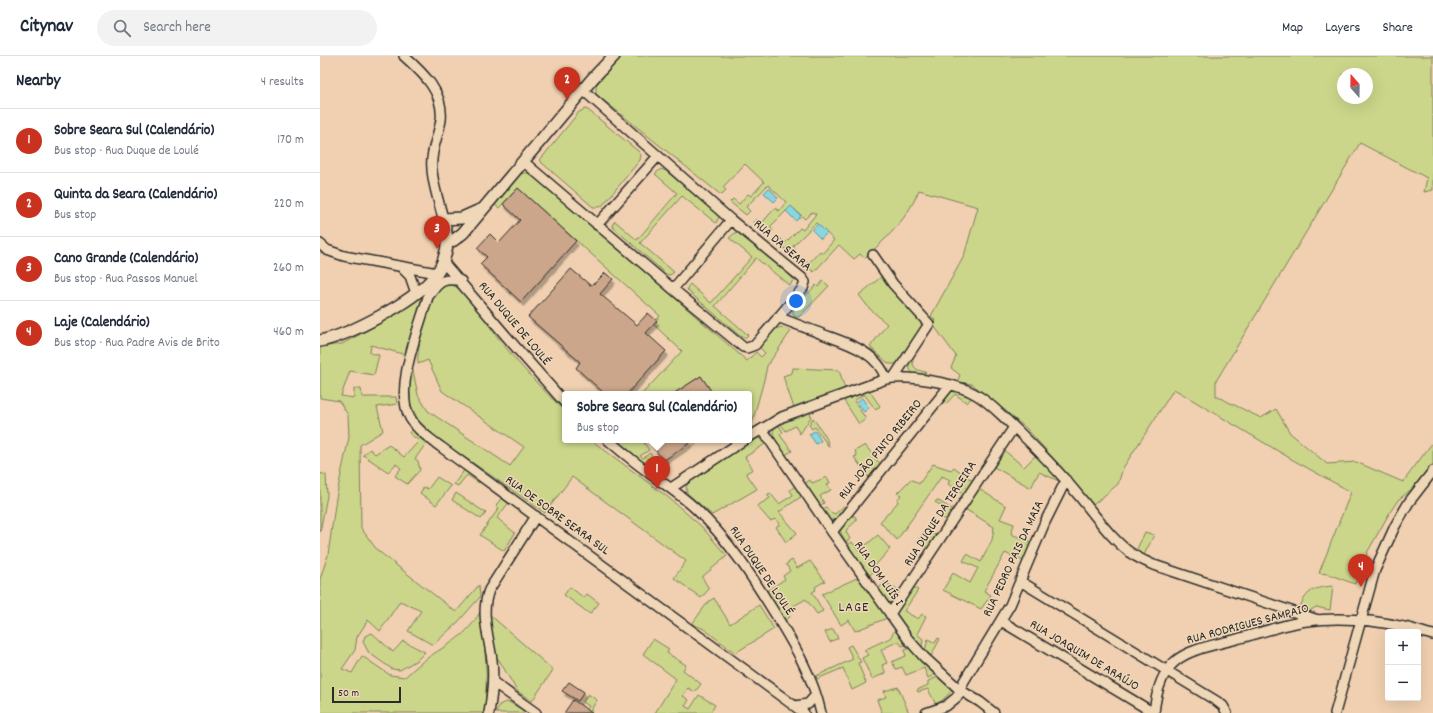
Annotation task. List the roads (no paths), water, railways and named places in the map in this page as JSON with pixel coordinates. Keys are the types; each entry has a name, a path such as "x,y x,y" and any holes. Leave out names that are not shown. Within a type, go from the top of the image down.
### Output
{"main road":[{"path":"447,243 463,233 583,90 614,56"},
{"path":"320,341 366,324 416,293 435,276 443,262 447,243 443,219 462,218 482,209"}],"street":[{"path":"404,56 429,80 434,87 439,102 441,119 433,150 432,166 443,219"},
{"name":"RUA DA SEARA","path":"524,162 743,347 747,348 755,345 803,288 805,282 802,278 731,220 583,90"},
{"path":"597,225 658,156"},
{"path":"673,289 731,220"},
{"path":"320,244 328,250 344,256 400,267 435,276"},
{"path":"874,255 894,284 928,324 900,368 890,378"},
{"name":"RUA DUQUE DE LOULÉ","path":"443,262 562,400"},
{"path":"400,267 410,276 416,293"},
{"name":"RUA DE SOBRE SEARA SUL","path":"435,276 413,347 405,380 404,400 410,418 425,435 804,713"},
{"name":"RUA DE SOBRE SEARA SUL","path":"430,296 442,281 451,279 461,281"},
{"path":"778,317 856,347 872,357 890,378"},
{"path":"881,367 891,370 900,368"},
{"path":"752,435 782,417 890,378 910,378 950,385 975,394 986,401 1066,480 1119,542 1136,556 1158,566 1318,620"},
{"name":"RUA JOÃO PINTO RIBEIRO","path":"832,532 950,385"},
{"name":"RUA DUQUE DA TERCEIRA","path":"890,614 1014,427"},
{"name":"RUA DOM LUÍS I","path":"762,429 832,532 908,639 924,658 960,690 980,702 994,713"},
{"name":"RUA DUQUE DE LOULÉ","path":"612,443 696,509 717,529 735,551 795,646 809,674 821,713"},
{"path":"671,488 739,443"},
{"path":"1335,713 1375,570 1384,549 1409,502 1433,471"},
{"name":"RUA PEDRO PAIS DA MAIA","path":"926,713 946,706 957,697 964,681 1001,621 1042,529 1066,480"},
{"path":"489,713 493,682 492,661 486,624 486,599 489,590 536,516"},
{"path":"1020,581 1220,704 1228,713"},
{"name":"RUA RODRIGUES SAMPAIO","path":"1154,713 1158,690 1166,670 1182,656 1200,648 1295,623 1318,620 1360,621 1392,624 1433,635"},
{"name":"RUA JOAQUIM DE ARAÚJO","path":"1001,621 1154,713"},
{"path":"493,682 536,713"},
{"path":"795,706 808,704 816,694"}],"water":[{"path":"769,188 778,198 774,202 764,193"},
{"path":"791,206 801,216 796,221 786,211"},
{"path":"818,224 827,233 821,239 812,230"},
{"path":"862,398 869,408 864,412 857,402"},
{"path":"815,431 821,441 816,444 809,434"}],"place":[{"name":"Quinta da Seara (Calendário)","path":"567,100"},
{"name":"Cano Grande (Calendário)","path":"437,249"},
{"name":"Sobre Seara Sul (Calendário)","path":"657,489"},
{"name":"Laje (Calendário)","path":"1361,587"}],"district":[{"name":"LAGE","path":"854,608"}]}
